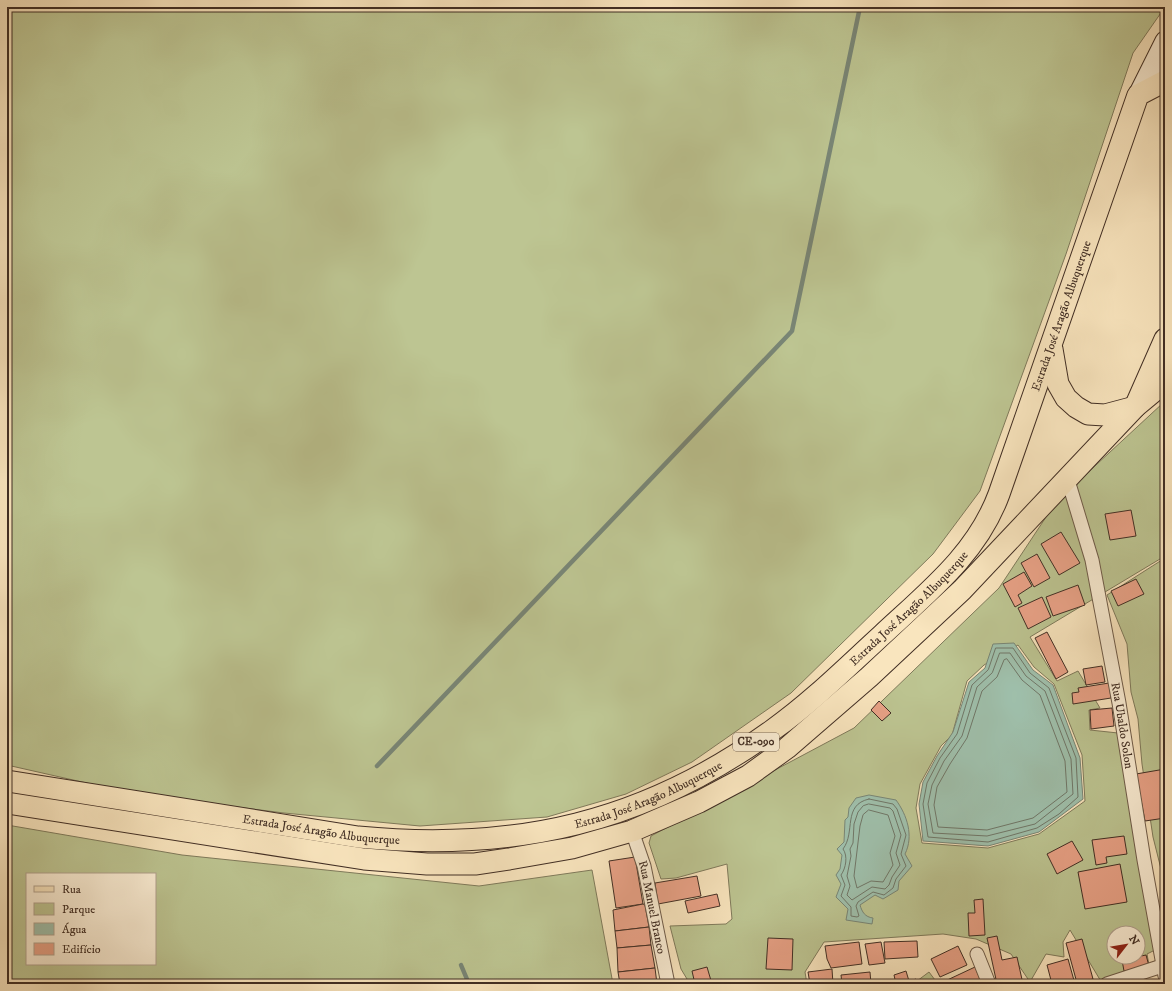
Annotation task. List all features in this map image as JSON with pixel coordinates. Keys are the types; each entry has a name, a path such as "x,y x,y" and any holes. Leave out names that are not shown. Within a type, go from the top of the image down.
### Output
{"main road":[{"name":"CE-090","path":"1138,95 1165,41"},
{"path":"1138,95 1165,81"},
{"name":"Estrada José Aragão Albuquerque","path":"7,781 358,837 416,842 459,841 549,832 625,811 708,772 743,751 776,728 868,648 930,591 969,550 991,514 1052,344 1138,95"},
{"name":"Estrada José Aragão Albuquerque","path":"7,803 364,859 427,864 475,864 509,860 572,848 632,831 699,802 748,776 792,743 869,678 962,590 1067,477 1135,407 1165,338"},
{"path":"1052,344 1058,384 1066,398 1076,407 1088,414 1098,416 1135,407 1165,382"}],"street":[{"name":"Rua Ubaldo Solon","path":"1067,477 1092,560 1119,703 1163,971"},
{"name":"Rua Manuel Branco","path":"632,831 644,866 668,984"},
{"path":"977,954 989,984"},
{"path":"1107,984 1163,971"}],"green space":[{"path":"7,7 1165,7 1133,53 1066,254 980,491 933,554 791,693 692,762 626,794 547,817 420,826 284,813 135,794 7,765"},
{"path":"1163,403 1165,406 1165,556 1030,637 1057,681 1078,671 1100,708 1089,710 1090,730 1118,733 1157,949 1147,954 1149,965 1102,983 1070,930 1063,942 1064,957 1046,954 1030,982 1011,954 976,939 943,934 824,942 805,972 807,984 690,984 681,969 670,926 726,924 732,919 727,864 676,878 661,879 649,843 651,836 854,728 999,588 1056,502","holes":["1018,645 1034,667 1054,684 1082,755 1085,801 1039,834 988,848 922,843 916,808 920,784 941,746 952,735 967,681 984,665"]},
{"path":"1165,558 1165,885 1153,837 1142,764 1138,719 1131,692 1127,644 1107,595"},
{"path":"7,825 182,855 479,886 592,870 613,984 7,984"},
{"path":"929,972 938,984 913,984"}],"water":[{"path":"1014,643 1033,670 1053,685 1080,758 1083,799 1039,832 988,846 923,841 919,804 923,782 937,756 953,732 969,682 985,668 993,644"},
{"path":"869,795 896,800 900,806 906,819 909,833 908,847 905,854 912,866 899,881 898,890 883,899 875,895 860,905 864,914 873,918 872,924 846,920 848,909 836,897 841,884 836,875 840,869 842,855 837,849 844,842 845,820 848,817 849,808 856,798"}],"building":[{"path":"1131,510 1136,536 1110,540 1105,514"},
{"path":"1061,532 1080,563 1059,575 1041,544"},
{"path":"1037,554 1050,578 1034,587 1021,563"},
{"path":"1024,572 1032,586 1018,595 1022,603 1015,607 1003,584"},
{"path":"1136,579 1144,594 1118,606 1111,591"},
{"path":"1078,585 1085,605 1053,616 1046,597"},
{"path":"1042,597 1051,617 1028,629 1018,608"},
{"path":"1047,632 1068,672 1056,679 1035,638"},
{"path":"1102,666 1105,682 1086,685 1083,669"},
{"path":"1109,683 1111,698 1073,704 1072,693 1079,692 1078,688"},
{"path":"879,701 891,713 882,721 871,710"},
{"path":"1112,708 1114,726 1091,729 1090,710"},
{"path":"1165,769 1165,818 1145,821 1136,774"},
{"path":"1124,836 1127,854 1106,857 1107,863 1096,865 1092,840"},
{"path":"1072,841 1083,860 1057,874 1047,854"},
{"path":"635,857 643,904 616,908 609,861"},
{"path":"1120,864 1127,902 1085,909 1078,872"},
{"path":"697,876 701,896 658,904 655,883"},
{"path":"717,894 720,906 688,913 685,901"},
{"path":"983,899 985,935 969,936 968,913 975,913 974,900"},
{"path":"643,904 645,905 649,927 615,931 613,910"},
{"path":"649,927 651,945 617,948 615,931"},
{"path":"997,936 1002,960 1017,957 1023,984 997,984 987,938"},
{"path":"768,938 793,939 792,970 766,969"},
{"path":"1082,939 1093,979 1077,983 1066,943"},
{"path":"917,941 918,957 885,959 884,942"},
{"path":"859,942 862,964 831,968 827,959 825,946"},
{"path":"881,942 885,963 869,965 865,944"},
{"path":"651,945 655,968 618,972 617,948"},
{"path":"958,946 967,965 940,977 931,959"},
{"path":"1146,955 1149,966 1124,971 1123,965 1146,965"},
{"path":"1068,959 1075,984 1052,984 1047,965"},
{"path":"707,967 712,984 695,984 692,971"},
{"path":"975,967 982,984 944,984 943,982"},
{"path":"655,968 657,984 620,984 618,972"},
{"path":"832,969 833,984 810,984 808,972"},
{"path":"906,971 909,981 916,979 918,984 896,984 894,975"},
{"path":"870,972 871,984 842,984 841,975"}],"waterway":[{"path":"377,766 792,331 860,7"},
{"path":"461,965 469,984"}]}
